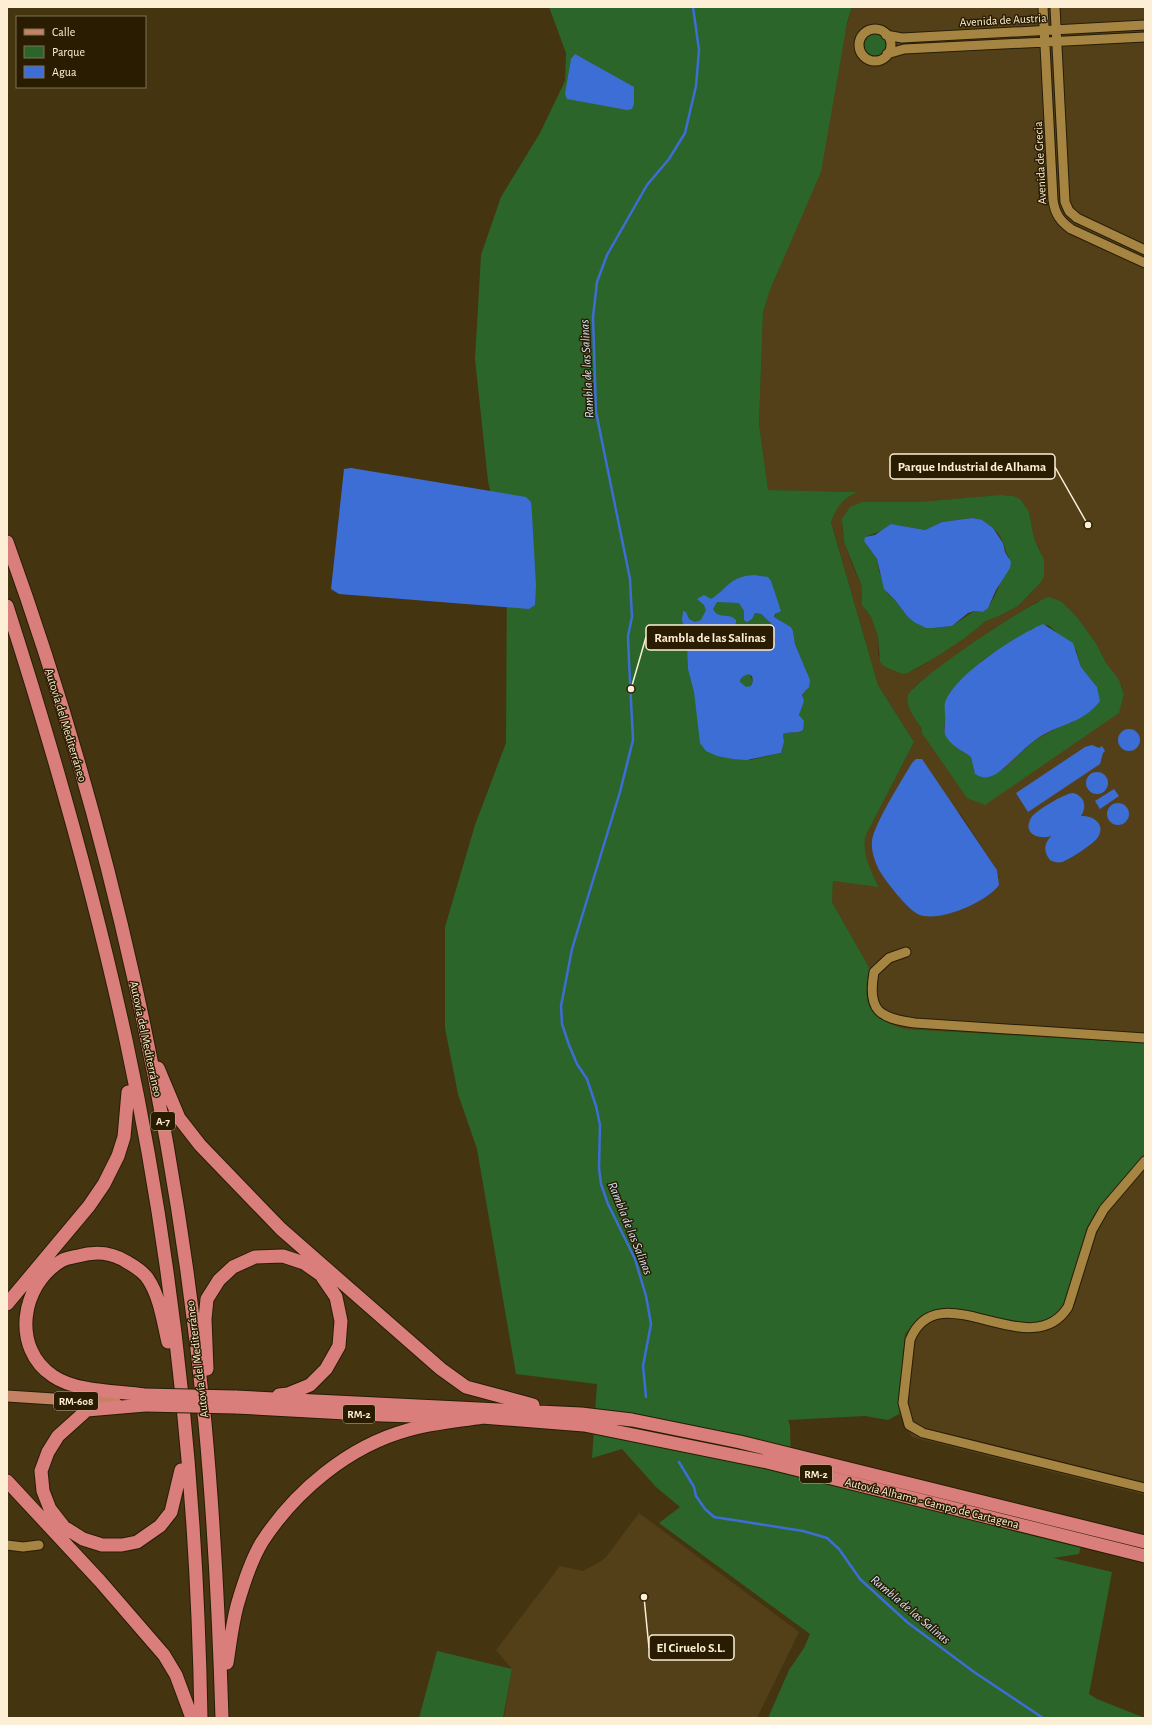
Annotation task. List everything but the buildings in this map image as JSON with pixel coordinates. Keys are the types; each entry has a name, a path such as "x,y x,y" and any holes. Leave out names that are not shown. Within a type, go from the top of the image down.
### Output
{"highway":[{"name":"Autovía del Mediterráneo","path":"7,542 77,756 120,923 164,1126 193,1317 204,1416 218,1610 222,1718"},
{"name":"Autovía del Mediterráneo","path":"7,606 35,693 90,886 126,1041 161,1235 180,1387 187,1462 200,1655 201,1718"},
{"path":"68,809 74,845 118,1037 164,1305 187,1539 193,1718"},
{"path":"147,1042 179,1118 200,1145 281,1230 441,1369 466,1386 529,1405 574,1409 582,1414"},
{"path":"7,1304 89,1206 104,1184 118,1156 124,1137 128,1092"},
{"path":"144,1400 75,1386 53,1376 41,1366 31,1349 26,1327 26,1310 32,1292 44,1275 62,1260 93,1252 116,1255 138,1268 148,1278 158,1299 168,1342"},
{"path":"227,1718 227,1663 207,1388 204,1319 208,1299 219,1280 233,1267 255,1257 283,1256 304,1263 321,1275 336,1297 341,1321 339,1346 326,1369 310,1385 288,1394 236,1402"},
{"path":"144,1400 87,1410 58,1436 48,1452 41,1471 43,1491 50,1509 64,1527 83,1539 102,1545 122,1545 137,1542 160,1526 171,1512 181,1470"},
{"name":"RM-2","path":"144,1400 582,1414"},
{"name":"RM-2","path":"236,1402 382,1415 483,1418"},
{"name":"Autovía Alhama - Campo de Cartagena","path":"582,1414 632,1420 740,1442 1145,1542"},
{"path":"227,1663 237,1607 248,1574 262,1542 294,1501 333,1467 375,1442 408,1430 483,1418"},
{"name":"Autovía Alhama - Campo de Cartagena","path":"483,1418 584,1424 744,1458 1145,1556"},
{"path":"7,1481 109,1592 164,1655 176,1675 193,1718"}],"main road":[{"path":"7,1390 144,1400"},
{"name":"RM-608","path":"7,1396 144,1400"}],"street":[{"name":"Avenida de Grecia","path":"1043,7 1053,200 1055,211 1062,222 1071,229 1145,263"},
{"name":"Avenida de Grecia","path":"1055,7 1065,202 1069,211 1077,218 1145,250"},
{"name":"Avenida de Austria","path":"886,35 902,38 1145,25"},
{"path":"872,29 878,29 886,35 890,44 887,54 879,60 869,59 861,53 859,43 864,34 872,29"},
{"name":"Avenida de Austria","path":"887,54 904,49 1145,37"},
{"path":"906,952 889,958 874,972 872,996 878,1009 884,1016 892,1020 915,1023 1145,1038"},
{"path":"1145,1161 1104,1209 1092,1230 1068,1307 1062,1317 1050,1326 1029,1329 951,1313 929,1316 923,1319 914,1330 910,1340 903,1403 909,1425 923,1433 1145,1488"},
{"path":"7,1545 23,1547 39,1545"}],"shaded area":[{"path":"852,7 1145,7 1145,1043 905,1029 891,1025 875,1014 871,1007 867,997 867,984 870,969 832,902 833,881 879,886 869,869 864,847 865,837 914,742 878,685 831,521 837,506 856,492 768,490 759,424 763,314 770,290 780,267","holes":["1007,495 1029,512 1034,538 1041,552 1041,582 1018,606 986,621 965,638 915,670 902,674 885,667 878,655 878,637 871,617 865,610 862,587 844,542 842,526 862,502 918,502","1038,601 1062,602 1077,617 1096,643 1106,663 1122,686 1124,694 1118,713 922,733 922,729 916,720 908,701 908,696 915,686 1000,625","960,813 997,870 999,878 989,895 972,905 953,912 916,913 906,904 879,869 872,848"]},
{"path":"1145,1154 1145,1495 912,1437 899,1414 905,1334 911,1326 920,1316 938,1309 948,1308 980,1314 1087,1228 1095,1213"},
{"path":"639,1513 799,1632 757,1718 505,1718 512,1669 496,1650 560,1566 583,1571 600,1562 606,1557"}],"green space":[{"path":"549,7 852,7 847,23 821,172 770,290 763,313 759,424 768,490 857,492 841,504 831,522 878,685 914,742 865,837 866,857 879,887 833,881 832,902 870,969 867,991 868,1001 877,1015 884,1021 905,1029 1145,1043 1145,1154 1095,1213 1087,1228 1068,1299 1058,1314 1049,1320 1040,1323 1015,1322 948,1308 938,1309 921,1316 905,1334 899,1414 888,1420 865,1416 788,1420 790,1426 791,1469 1082,1542 1079,1554 1053,1558 1112,1572 1089,1694 1097,1699 1145,1718 768,1718 789,1670 804,1648 810,1634 659,1523 680,1507 656,1487 622,1449 592,1458 597,1384 516,1374 477,1149 458,1094 445,1028 445,927 475,825 506,743 507,569 488,481 475,359 481,255 501,197 540,133 565,81 566,53","holes":["750,575 763,576 770,581 773,593 780,608 774,617 791,627 793,631 795,644 807,673 807,690 803,694 799,704 799,715 803,730 783,734 784,742 781,753 750,760 751,686 753,681 750,675 758,646 774,644 774,626 761,614 755,613 753,615"]},
{"path":"874,32 883,36 887,45 883,54 874,58 865,54 861,45 865,36"},
{"path":"1001,495 1013,496 1020,499 1029,512 1034,538 1044,560 1044,576 1041,582 1018,606 986,621 965,638 936,657 908,673 902,674 885,667 880,662 878,637 871,617 862,605 862,587 844,542 842,519 850,507 862,502 918,502","holes":["971,518 986,523 998,533 1009,557 996,594 988,607 983,612 974,611 952,626 933,628 907,616 895,600 888,594 879,571 877,559 864,541 865,537 897,525 925,530 942,522"]},
{"path":"1049,597 1062,602 1077,617 1096,643 1106,663 1119,680 1124,694 1119,713 985,805 967,798 922,733 922,729 908,705 908,696 914,688 949,660 998,626","holes":["1048,625 1076,650 1081,667 1097,687 1072,723 1065,724 1035,740 1004,769 975,774 971,757 957,748 946,737 944,728 949,694 983,660 1032,629"]},
{"path":"437,1651 512,1669 503,1718 419,1718"}],"water":[{"path":"575,54 634,87 634,104 632,109 627,110 567,99 565,94 571,59"},
{"path":"351,468 526,497 531,502 532,514 536,586 535,605 529,609 339,594 331,589 344,469"},
{"path":"972,518 982,520 993,528 1003,543 1005,552 1011,562 1010,568 996,590 988,608 983,612 974,611 968,613 952,626 926,628 914,622 907,616 895,600 884,589 877,559 864,541 865,537 875,535 891,524 925,530 942,522"},
{"path":"755,575 768,577 771,581 781,611 775,614 774,617 791,627 795,644 810,680 809,687 802,695 804,701 799,715 804,721 803,730 783,734 784,742 781,753 746,760 717,756 706,751 700,743 694,692 688,669 687,643 688,641 691,643 693,648 696,650 712,644 715,639 713,634 710,632 688,630 684,628 682,620 683,611 686,612 689,619 695,622 701,620 706,610 704,605 697,599 704,595 711,599 734,580","holes":["717,602 739,603 744,611 744,620 747,622 752,619 755,613 761,614 774,626 771,633 775,639 774,644 753,647 739,645 733,641 729,637 728,630 736,623 736,620 730,616 721,615 715,612 713,609","748,674 752,676 753,681 751,686 746,687 740,682 740,680"]},
{"path":"1043,624 1073,643 1081,667 1097,687 1100,701 1085,715 1044,734 1035,740 996,774 986,777 978,776 975,774 971,757 949,741 945,734 945,702 953,689 975,667 1004,646"},
{"path":"1125,729 1133,729 1140,736 1140,744 1133,751 1125,751 1118,744 1118,736"},
{"path":"1092,745 1099,748 1102,746 1105,751 1100,764 1028,812 1016,793 1085,747"},
{"path":"916,759 922,759 997,870 999,885 985,898 963,909 940,916 920,915 915,913 897,894 881,873 872,851 874,833 883,813 912,763"},
{"path":"1093,772 1101,772 1108,779 1108,787 1101,794 1093,794 1086,787 1086,779"},
{"path":"1114,789 1119,796 1100,809 1095,801"},
{"path":"1073,793 1077,794 1084,802 1084,809 1081,816 1090,817 1097,821 1100,832 1096,840 1076,855 1062,862 1054,862 1050,860 1045,851 1047,842 1051,836 1042,837 1033,834 1030,832 1029,824 1031,818 1044,807 1057,799"},
{"path":"1114,803 1122,803 1129,810 1129,818 1122,825 1114,825 1107,818 1107,810"}],"waterway":[{"name":"Rambla de las Salinas","path":"646,1397 643,1366 651,1324 646,1296 635,1259 608,1204 601,1184 599,1168 600,1125 596,1106 587,1079 577,1064 569,1045 562,1024 561,1006 572,949 620,792 633,740 628,636 632,617 630,579 596,412 593,317 597,282 607,255 647,185 669,159 685,133 696,86 699,50 693,7"},
{"name":"Rambla de las Salinas","path":"679,1462 694,1487 696,1496 705,1509 714,1517 803,1531 827,1538 839,1549 860,1579 907,1622 974,1672 1043,1718"}],"place":[{"name":"Parque Industrial de Alhama","path":"1088,525"},
{"name":"Rambla de las Salinas","path":"631,689"},
{"name":"El Ciruelo S.L.","path":"644,1597"}]}
